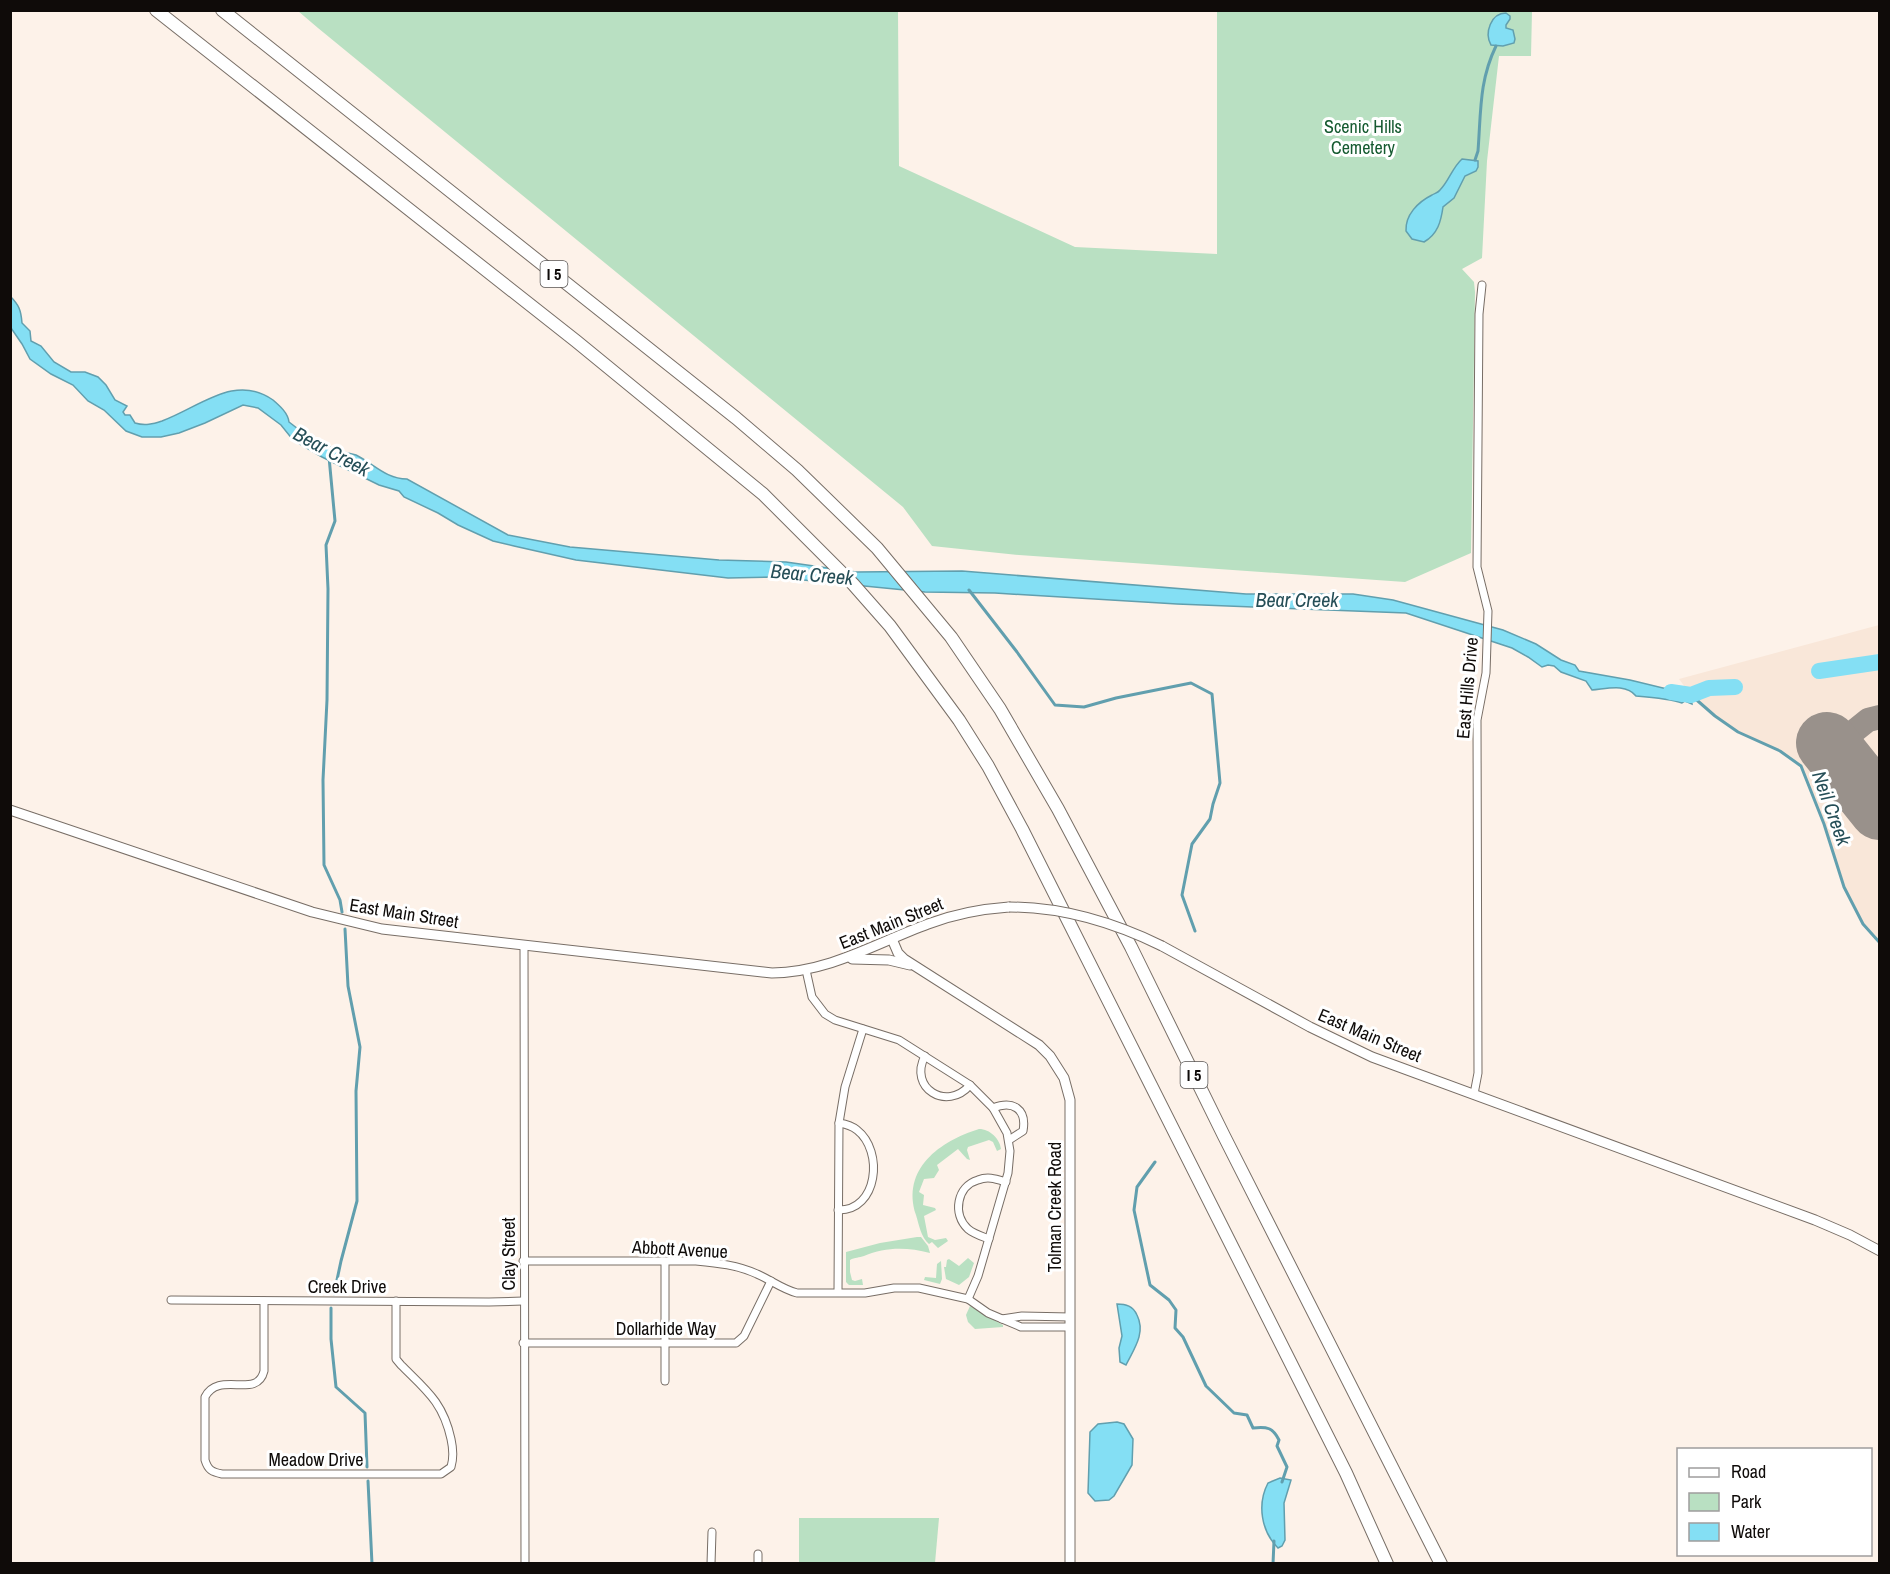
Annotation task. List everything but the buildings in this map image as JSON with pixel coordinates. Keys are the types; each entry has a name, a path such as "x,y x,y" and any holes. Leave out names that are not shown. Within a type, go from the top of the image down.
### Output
{"highway":[{"name":"I 5","path":"156,10 692,435 763,494 854,584 890,626 959,720 988,766 1022,829 1346,1473 1387,1563"},
{"name":"I 5","path":"222,10 736,418 797,470 877,548 932,613 970,663 1000,709 1077,845 1131,947 1228,1145 1442,1563"}],"street":[{"name":"East Hills Drive","path":"1474,1094 1478,1073 1477,720 1486,673 1488,622 1485,594 1477,567 1479,314 1482,285"},
{"name":"East Main Street","path":"10,810 296,907 345,921 402,932 772,973 806,970 846,959 931,923 956,915 1009,907 1039,908 1087,916 1162,946 1372,1057 1815,1220 1880,1251"},
{"name":"Tolman Creek Road","path":"892,939 898,953 915,966 1039,1045 1050,1056 1068,1089 1070,1109 1070,1563"},
{"name":"Clay Street","path":"524,945 525,1563"},
{"path":"846,959 889,960 915,966"},
{"path":"806,970 812,998 825,1014 835,1020 899,1041 970,1085 993,1108 1009,1140 1010,1163 1006,1182 978,1276 968,1299"},
{"path":"838,1292 838,1123 845,1087 863,1029"},
{"path":"926,1056 921,1072 923,1082 929,1091 939,1096 950,1097 959,1095 970,1085"},
{"path":"993,1108 1009,1104 1021,1113 1024,1123 1023,1131 1009,1140"},
{"path":"838,1123 858,1131 871,1150 873,1160 873,1176 865,1197 857,1206 847,1210 838,1210"},
{"path":"989,1239 966,1227 959,1216 959,1200 966,1187 978,1179 987,1178 1006,1182"},
{"name":"Abbott Avenue","path":"523,1261 718,1263 740,1268 797,1293 865,1293 894,1288 919,1288 968,1299 988,1313 1021,1327 1070,1322"},
{"path":"665,1261 665,1382"},
{"name":"Dollarhide Way","path":"523,1343 736,1343 744,1336 771,1281"},
{"name":"Creek Drive","path":"171,1300 523,1301"},
{"name":"Meadow Drive","path":"264,1301 263,1377 258,1383 250,1385 217,1385 205,1397 205,1460 209,1470 222,1474 441,1474 451,1467 453,1461 449,1428 437,1403 396,1359 396,1301"},
{"path":"1002,1319 1022,1316 1070,1322"},
{"path":"711,1563 712,1532"},
{"path":"758,1554 758,1563"}],"shaded area":[{"path":"1879,625 1879,943 1863,924 1844,887 1824,824 1801,766 1780,751 1738,732 1715,716 1691,695 1679,679"}],"green space":[{"name":"Scenic Hills Cemetery","path":"298,11 898,11 899,166 1075,247 1217,254 1217,11 1532,11 1531,56 1499,56 1487,161 1482,258 1462,269 1474,282 1475,292 1471,553 1405,582 1019,555 932,546 903,507"},
{"path":"979,1129 994,1135 1001,1149 997,1151 993,1142 989,1140 968,1147 970,1160 958,1149 937,1165 939,1170 934,1178 924,1179 919,1192 924,1195 923,1205 936,1210 924,1216 928,1237 935,1240 946,1238 948,1241 938,1248 932,1242 929,1244 921,1231 913,1199 914,1184 927,1159 938,1149 964,1134"},
{"path":"921,1237 930,1253 896,1249 854,1258 850,1260 852,1280 862,1279 863,1285 849,1285 846,1282 846,1252"},
{"path":"968,1258 974,1263 969,1277 959,1285 946,1279 944,1267 946,1267 947,1260 959,1266"},
{"path":"941,1261 940,1284 924,1280 925,1277 936,1278 937,1264"},
{"path":"970,1306 1003,1327 975,1329 968,1322 966,1315"},
{"path":"799,1518 939,1518 935,1563 799,1563"}],"water":[{"path":"1506,13 1510,19 1506,28 1513,30 1514,43 1503,46 1491,45 1488,35 1490,24 1496,16"},
{"path":"1462,159 1478,161 1476,171 1465,176 1454,198 1443,207 1440,222 1433,235 1424,242 1412,239 1406,231 1410,214 1422,201 1439,191"},
{"name":"Bear Creek","path":"10,296 19,308 22,323 30,331 31,341 41,346 54,362 71,372 85,372 98,377 115,400 127,406 123,412 125,415 130,415 135,423 149,424 162,421 231,391 245,390 259,393 273,400 281,407 289,422 312,438 340,451 356,455 386,474 407,479 508,535 570,547 719,560 786,562 856,572 962,571 1246,594 1353,594 1393,600 1503,630 1536,644 1561,660 1575,665 1579,671 1667,689 1690,688 1692,704 1685,701 1682,703 1636,696 1627,689 1621,688 1592,690 1586,681 1561,672 1554,666 1542,667 1512,648 1406,613 1177,604 995,593 925,592 773,577 728,578 576,560 493,541 404,497 399,491 379,485 322,457 293,440 281,425 258,408 243,405 205,423 161,437 142,437 126,431 104,410 88,401 73,385 51,374 30,359 11,328"},
{"path":"1117,1304 1126,1305 1135,1312 1140,1328 1138,1341 1126,1365 1120,1362 1119,1348 1122,1336"},
{"path":"1117,1422 1124,1424 1133,1439 1132,1465 1114,1496 1109,1500 1095,1501 1088,1493 1090,1432 1098,1424"},
{"path":"1280,1478 1291,1480 1284,1503 1285,1540 1278,1548 1264,1526 1262,1508 1268,1483"}],"waterway":[{"path":"1475,160 1478,151 1486,72 1496,46"},
{"name":"Bear Creek","path":"329,457 335,521 326,545 328,589 327,700 323,780 324,865 340,900 342,912"},
{"path":"969,590 1055,705 1084,707 1191,683 1212,694 1220,783 1210,819 1192,844 1182,895 1195,931"},
{"path":"1819,671 1880,662"},
{"path":"1671,692 1691,695 1709,688 1735,687"},
{"name":"Neil Creek","path":"1691,695 1738,732 1780,751 1801,766 1824,824 1844,887 1863,924 1880,943"},
{"path":"334,1294 357,1201 356,1091 360,1047 348,986 345,929"},
{"path":"1155,1162 1137,1187 1134,1210 1150,1285 1169,1300 1176,1310 1175,1328 1183,1337 1206,1386 1234,1413 1247,1415 1253,1428 1269,1429 1277,1436 1279,1440 1277,1446 1287,1467 1282,1482"},
{"path":"331,1308 331,1339 336,1387 365,1413 367,1467"},
{"path":"368,1481 372,1564"},
{"path":"1273,1564 1274,1541"}],"taxiway":[{"path":"1832,749 1868,720 1880,717"}],"runway":[{"path":"1827,743 1880,809"}]}
